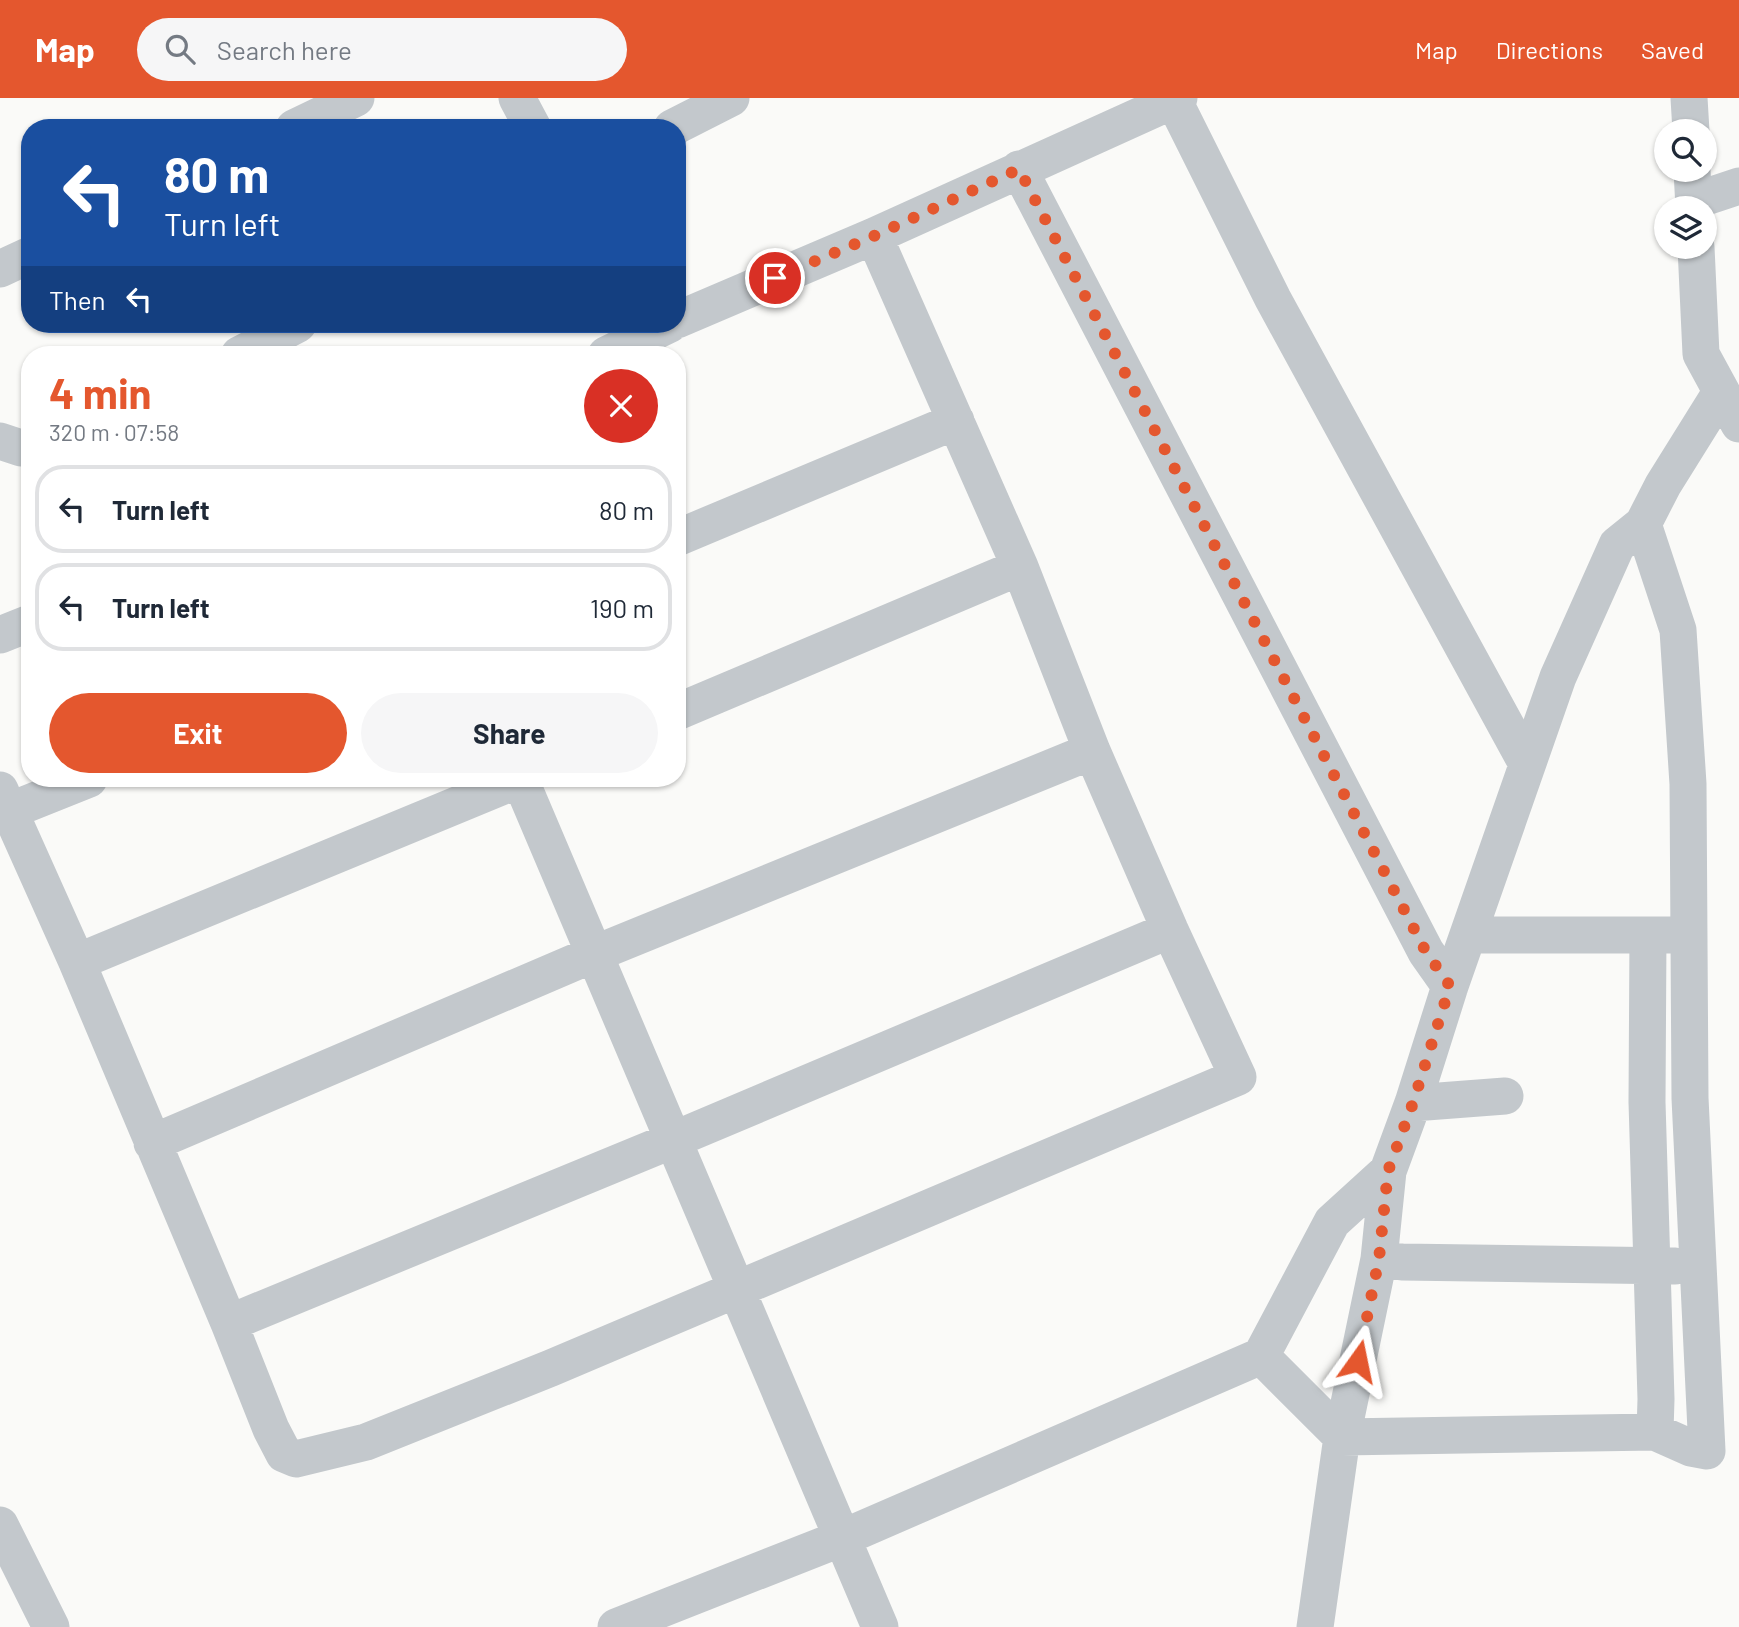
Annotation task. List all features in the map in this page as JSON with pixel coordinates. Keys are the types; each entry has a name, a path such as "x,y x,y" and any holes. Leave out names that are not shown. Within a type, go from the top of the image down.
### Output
{"street":[{"path":"313,119 356,98"},
{"path":"517,98 528,119"},
{"path":"686,121 731,98"},
{"path":"1689,98 1690,119"},
{"path":"686,316 874,236 1177,99 1273,299 1527,764"},
{"path":"1019,169 1426,952 1450,986"},
{"path":"1693,193 1739,187"},
{"path":"57,787 5,800 77,962 271,1429 284,1454 296,1460 366,1442 551,1368 1238,1077 1170,930 1093,751 1020,567 874,236"},
{"path":"0,269 21,259"},
{"path":"1697,259 1701,354 1739,424"},
{"path":"256,346 281,333"},
{"path":"620,346 641,333"},
{"path":"1315,1627 1342,1437 1379,1259 1388,1171 1558,677 1617,545 1643,524 1663,485 1721,392"},
{"path":"686,534 956,421"},
{"path":"0,441 21,448"},
{"path":"1261,1356 1342,1437 1655,1432 1691,1448 1707,1451 1690,1098 1688,784 1678,630 1643,524"},
{"path":"686,708 1020,567"},
{"path":"0,635 21,627"},
{"path":"152,1143 594,954 1093,751"},
{"path":"77,962 501,787"},
{"path":"523,787 880,1627"},
{"path":"229,1323 673,1140 1170,930"},
{"path":"1468,935 1689,934"},
{"path":"1648,936 1647,1102 1655,1432"},
{"path":"1413,1103 1505,1096"},
{"path":"616,1627 842,1538 1261,1356 1332,1222 1388,1171"},
{"path":"1379,1259 1402,1262 1699,1266"},
{"path":"0,1525 51,1627"}],"route":[{"path":"775,278 1019,169 1426,952 1450,986 1388,1171 1379,1259 1358,1361"}]}
